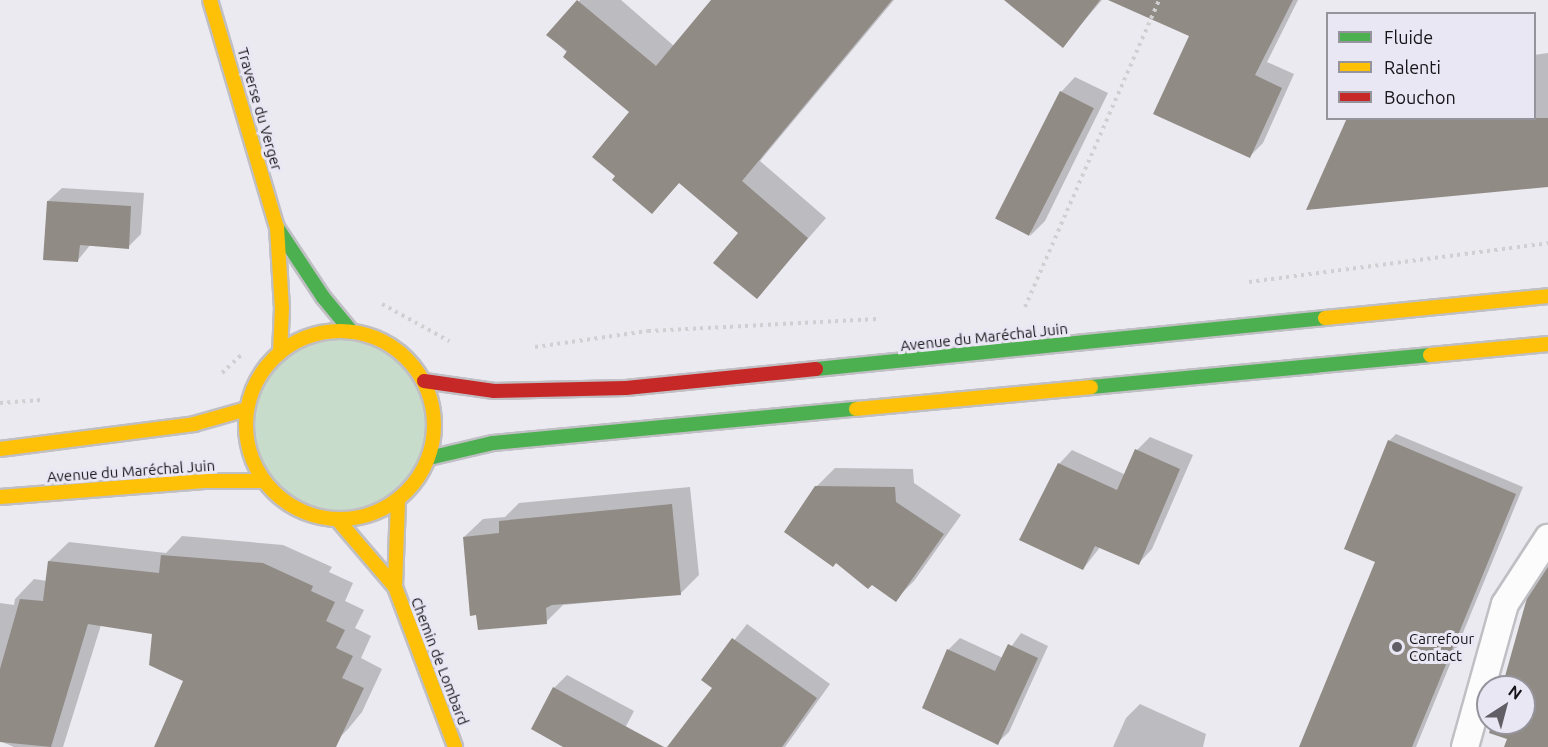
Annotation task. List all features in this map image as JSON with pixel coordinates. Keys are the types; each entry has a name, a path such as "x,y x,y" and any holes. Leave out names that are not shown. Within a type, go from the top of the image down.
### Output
{"main road":[{"name":"Traverse du Verger","path":"210,0 277,227 282,308 280,353"},
{"name":"Traverse du Verger","path":"277,227 323,297 352,332"},
{"name":"Avenue du Maréchal Juin","path":"424,381 494,391 626,388 1548,296"},
{"path":"352,332 381,340 406,357 424,381 432,406 434,433 429,458 416,482 398,500 359,518 337,519 309,514 284,501 264,481 252,459 246,434 247,409 254,388 280,353 314,334 352,332"},
{"path":"429,458 493,443 1548,344"},
{"path":"0,449 194,424 247,409"},
{"name":"Avenue du Maréchal Juin","path":"0,497 204,481 264,481"},
{"name":"Chemin de Lombard","path":"395,587 398,500"},
{"name":"Chemin de Lombard","path":"337,519 395,587 455,747"}],"lane":[{"path":"1465,747 1505,604 1548,538"}],"path":[{"path":"1025,307 1159,0"},
{"path":"1237,284 1548,243"},
{"path":"378,303 458,344"},
{"path":"1014,308 1037,305"},
{"path":"526,348 648,331 880,319"},
{"path":"219,376 246,350"},
{"path":"0,403 44,400"}],"green space":[{"path":"340,331 376,338 392,347 406,359 418,373 427,389 434,425 427,461 418,477 406,491 392,503 376,512 340,519 304,512 288,503 274,491 262,477 253,461 246,425 253,389 262,373 274,359 288,347 304,338"}],"building":[{"path":"577,0 656,66 711,0 892,0 742,181 808,238 757,299 713,263 738,233 679,183 652,214 612,180 615,176 592,157 629,112 563,57 567,51 546,35"},
{"path":"1004,0 1100,0 1063,48"},
{"path":"1108,0 1293,0 1255,75 1282,88 1250,158 1153,114 1189,36"},
{"path":"1060,91 1094,108 1029,236 995,218"},
{"path":"1536,118 1548,118 1548,187 1306,210 1346,120 1536,120"},
{"path":"47,201 131,206 129,249 80,245 78,262 43,260"},
{"name":"Carrefour Contact","path":"1388,440 1516,494 1412,747 1299,747 1375,562 1344,549"},
{"path":"1135,449 1180,469 1139,565 1095,546 1083,570 1019,540 1058,463 1117,490"},
{"path":"815,486 895,487 896,502 944,534 896,602 872,585 868,589 836,563 833,567 784,532"},
{"path":"672,504 681,595 552,605 546,608 547,624 478,630 476,615 470,616 463,537 499,533 499,521"},
{"path":"161,555 263,563 313,586 311,591 335,602 326,621 345,630 336,648 353,656 342,678 364,688 336,747 154,747 183,681 149,665 152,634 88,624 51,747 0,742 0,669 20,599 43,601 48,561 159,573"},
{"path":"1548,565 1548,747 1504,747 1507,739 1495,735 1536,735 1536,675 1505,675 1527,598"},
{"path":"732,638 817,698 782,747 667,747 712,688 701,680"},
{"path":"1008,644 1038,658 998,745 922,708 947,649 995,671"},
{"path":"553,687 664,747 563,747 531,729"}],"traffic: fast":[{"path":"278,229 323,297 352,332"},
{"path":"816,369 1325,318"},
{"path":"1091,387 1430,355"},
{"path":"429,458 493,443 856,409"}],"traffic: slow":[{"path":"210,0 277,227 282,308 280,353"},
{"path":"1325,318 1548,296"},
{"path":"340,331 376,338 392,347 406,359 418,373 427,389 434,425 427,461 418,477 406,491 392,503 376,512 340,519 304,512 288,503 274,491 262,477 253,461 246,425 253,389 262,373 274,359 288,347 304,338 340,331"},
{"path":"1430,355 1548,344"},
{"path":"856,409 1091,387"},
{"path":"0,449 194,424 247,409"},
{"path":"0,497 204,481 264,481"},
{"path":"395,587 398,500"},
{"path":"337,519 395,587 455,747"}],"traffic: jam":[{"path":"424,381 494,391 626,388 816,369"}],"place":[{"name":"Carrefour Contact","path":"1397,647"}]}
